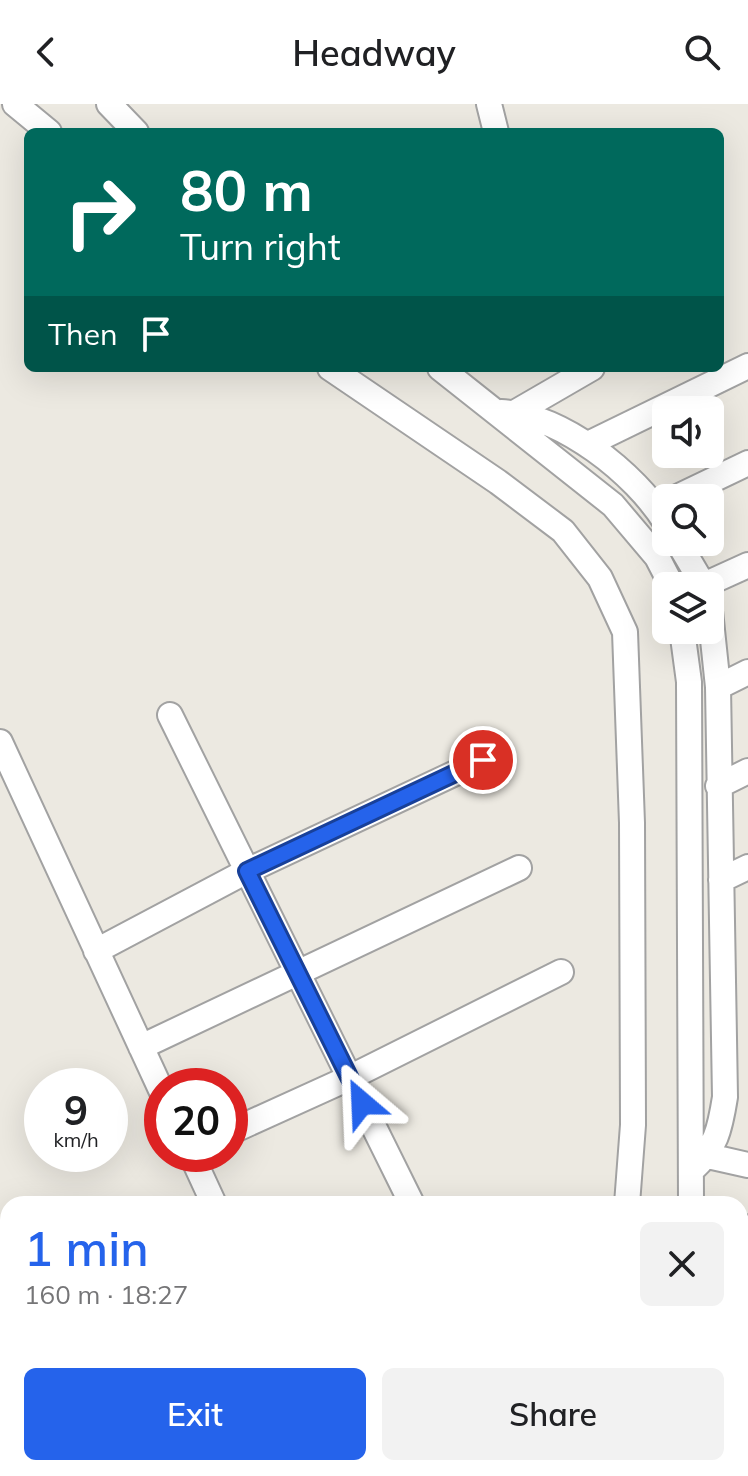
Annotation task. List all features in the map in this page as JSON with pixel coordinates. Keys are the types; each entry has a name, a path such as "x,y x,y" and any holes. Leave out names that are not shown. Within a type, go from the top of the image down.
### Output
{"street":[{"path":"15,104 44,128"},
{"path":"109,104 132,128"},
{"path":"489,104 495,128"},
{"path":"588,444 748,366"},
{"path":"336,372 498,482 563,531 600,578 625,632 632,823 633,1125 628,1196"},
{"path":"446,372 506,412 613,505 657,557 665,572"},
{"path":"506,412 584,372"},
{"path":"506,412 588,444 652,497"},
{"path":"710,484 748,463"},
{"path":"724,576 748,565"},
{"path":"684,644 689,682 699,1164 693,1196"},
{"path":"699,1164 719,1138 725,1070 718,687 713,644"},
{"path":"718,687 748,672"},
{"path":"170,715 408,1196"},
{"path":"0,742 151,1068"},
{"path":"96,951 247,871 483,760"},
{"path":"718,786 748,771"},
{"path":"721,880 748,867"},
{"path":"141,1047 519,868"},
{"path":"248,1124 349,1078 561,972"},
{"path":"725,986 748,974"},
{"path":"725,1070 748,1060"},
{"path":"699,1164 748,1165"},
{"path":"199,1172 210,1196"}],"route":[{"path":"362,1103 247,871 483,760"}]}
